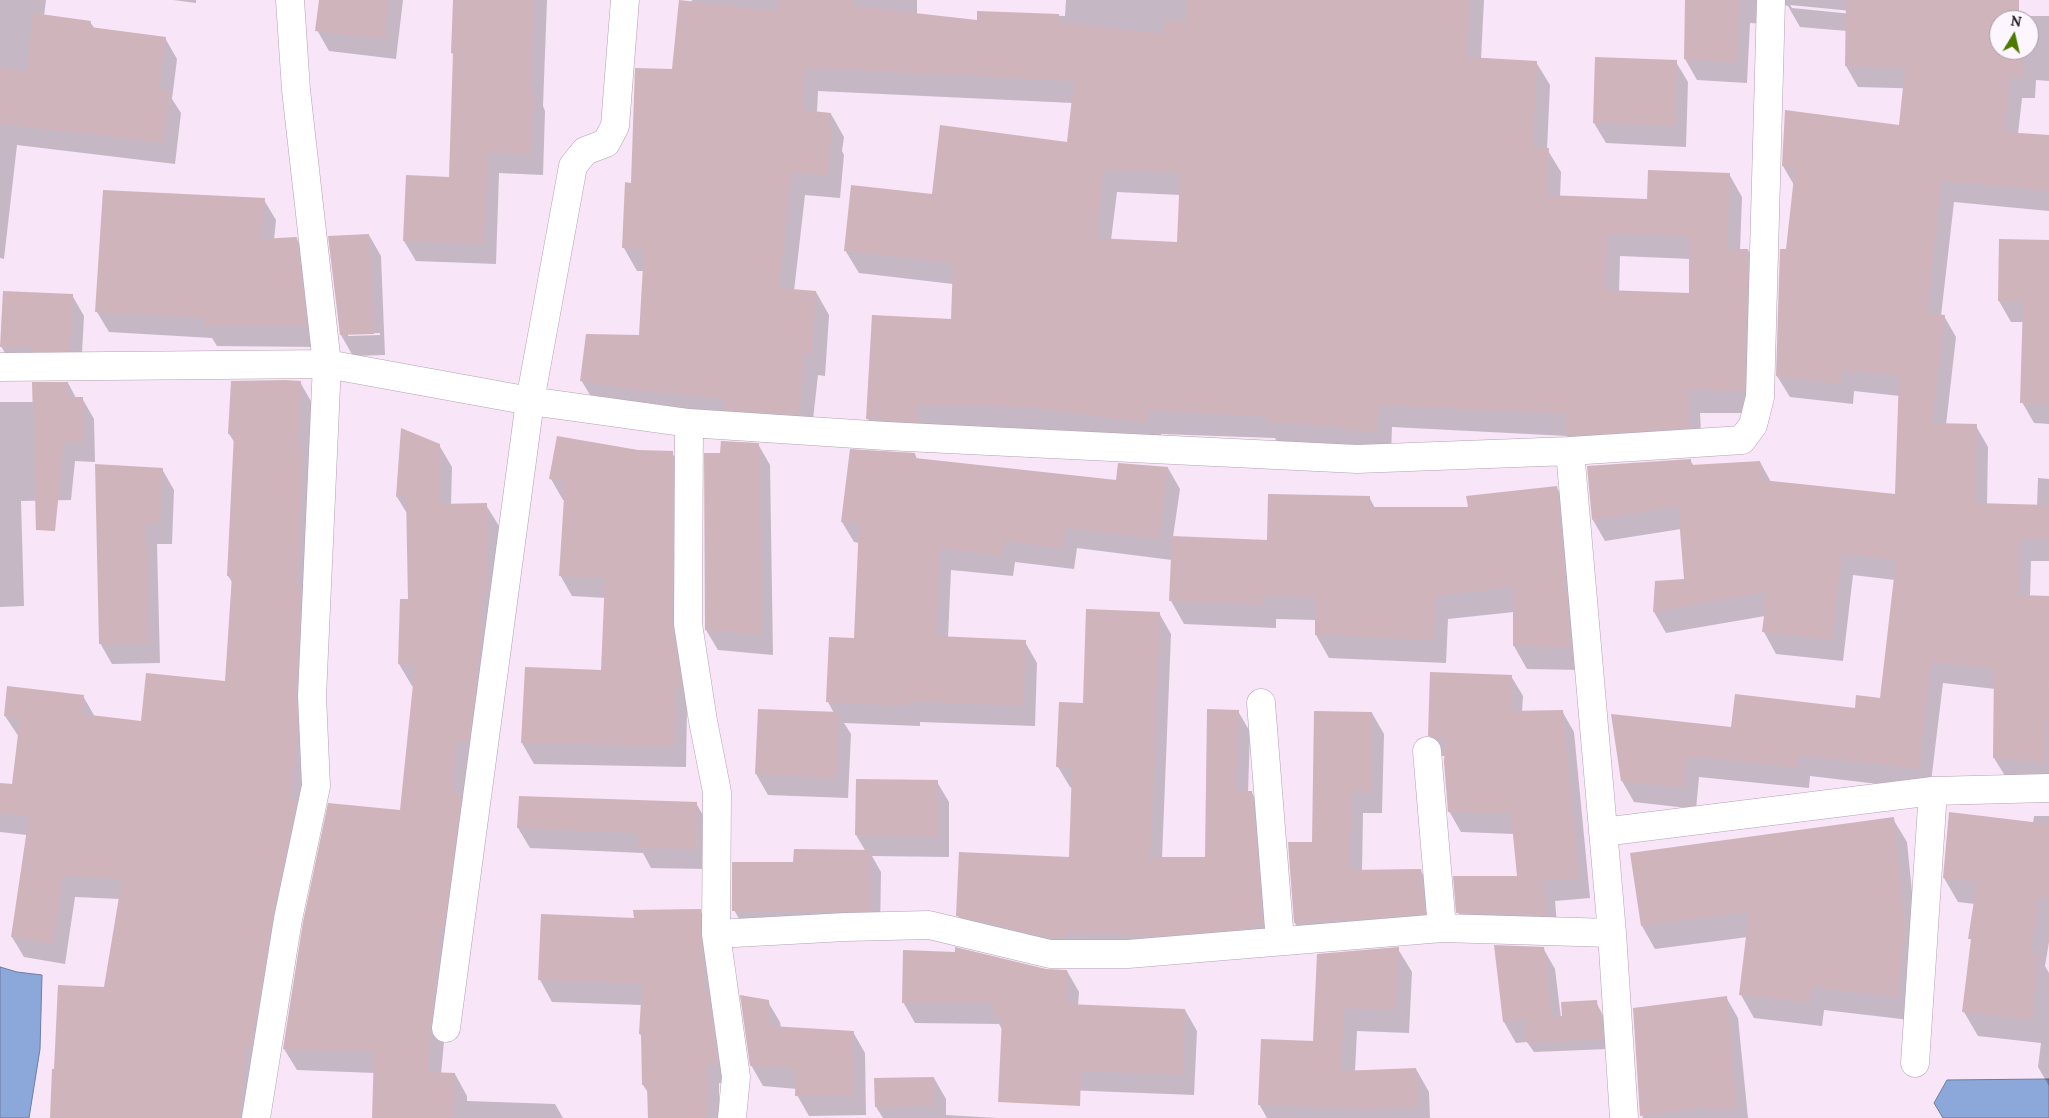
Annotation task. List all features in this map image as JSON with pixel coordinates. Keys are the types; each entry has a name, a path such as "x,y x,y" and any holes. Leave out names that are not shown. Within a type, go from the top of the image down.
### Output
{"street":[{"path":"256,1118 288,919 316,786 312,696 328,364 296,90 290,0"},
{"path":"446,1028 530,401 573,166 584,151 606,143 615,126 625,0"},
{"path":"0,367 328,364 530,401 689,424 886,436 1357,459 1570,451 1742,440 1753,425 1760,397 1771,0"},
{"path":"689,424 688,624 703,720 717,792 716,934 736,1077 732,1118"},
{"path":"1570,451 1612,933 1624,1118"},
{"path":"1261,703 1280,941"},
{"path":"1427,751 1442,928"},
{"path":"1603,832 1933,791 2049,788"},
{"path":"1915,1063 1933,791"},
{"path":"716,934 846,927 929,925 1050,954 1128,954 1442,928 1612,933"}],"water":[{"path":"0,967 17,972 42,975 40,1049 29,1118 0,1118"},
{"path":"2049,1079 2049,1118 1943,1118 1934,1103 1947,1080"}],"building":[{"path":"319,0 389,0 385,39 315,31"},
{"path":"453,0 534,0 531,89 534,89 531,154 488,152 484,244 403,241 406,175 449,177"},
{"path":"679,0 777,11 778,0 853,0 852,6 977,20 977,11 1059,14 1059,22 1164,34 1164,21 1185,22 1186,0 1470,0 1467,57 1537,61 1533,147 1549,148 1547,195 1647,199 1648,170 1730,173 1727,249 1748,249 1745,391 1688,390 1689,428 1565,436 1566,414 1379,405 1378,431 1342,430 1342,427 1265,422 1265,416 1148,411 1147,423 1028,407 918,405 917,422 866,419 872,315 951,319 953,263 844,251 851,185 932,194 940,125 1067,142 1074,81 806,68 803,110 831,113 830,130 832,131 828,176 792,172 779,288 816,291 812,353 805,353 799,415 725,410 726,399 642,391 580,381 586,334 639,335 644,249 622,248 625,182 631,183 635,68 672,69","holes":["1104,170 1180,173 1177,242 1096,238","1607,233 1689,237 1689,293 1606,290"]},
{"path":"1685,0 1739,0 1736,63 1684,59"},
{"path":"1846,0 2019,0 2019,10 1989,10 1989,60 2024,60 2024,78 2010,77 2005,132 2049,135 2049,191 1942,181 1927,313 1945,315 1932,423 1977,424 1975,503 2049,505 2049,540 2019,540 2018,595 2049,596 2049,667 2045,763 1993,758 1994,669 1931,662 1919,769 1799,755 1797,768 1687,756 1684,788 1621,781 1611,714 1731,727 1735,694 1855,708 1856,695 1880,698 1896,560 1842,554 1832,640 1762,632 1767,592 1653,612 1655,581 1684,579 1678,506 1592,520 1587,466 1691,459 1691,465 1760,461 1762,480 1895,494 1899,376 1842,370 1841,384 1776,376 1780,249 1786,249 1795,168 1782,166 1785,110 1899,125 1905,68 1845,66"},
{"path":"33,13 91,21 90,27 166,37 159,90 170,91 164,143 0,124 0,67 27,71"},
{"path":"1595,57 1677,60 1675,126 1593,123"},
{"path":"103,190 265,198 261,239 297,237 307,326 204,325 204,318 95,312"},
{"path":"369,234 374,334 340,335 328,236"},
{"path":"1999,239 2049,240 2049,403 2020,403 2023,302 1998,301"},
{"path":"3,291 73,294 70,351 31,351 31,348 0,347"},
{"path":"231,381 301,381 298,445 303,445 297,587 301,587 296,690 298,730 291,799 297,800 273,916 251,1048 246,1048 240,1118 50,1118 58,985 104,987 122,879 63,876 53,944 11,937 29,816 0,813 0,783 12,784 20,718 4,716 7,686 84,695 82,714 141,721 146,673 225,681 232,576 227,576 234,434 228,434"},
{"path":"32,382 68,382 67,397 83,397 84,441 64,441 55,531 36,530"},
{"path":"401,428 440,444 439,504 487,503 488,592 483,592 480,649 469,742 455,742 454,794 462,794 444,929 441,929 428,1072 455,1073 454,1118 372,1118 374,1052 283,1049 303,922 328,803 400,810 415,665 398,664 400,599 408,599 406,496 396,497"},
{"path":"557,436 638,450 673,451 672,624 682,687 676,687 674,746 521,743 525,667 601,670 605,578 559,576 565,482 549,479"},
{"path":"721,441 759,443 762,635 705,630 704,453 720,453"},
{"path":"850,449 915,453 915,458 1116,480 1118,463 1168,467 1159,539 1066,528 1063,548 1003,541 1002,556 939,549 936,636 1026,640 1023,706 908,701 908,706 826,702 829,637 854,638 859,524 841,522"},
{"path":"95,464 163,468 160,524 146,523 149,643 99,644"},
{"path":"1557,486 1571,647 1513,646 1513,587 1435,596 1434,640 1315,635 1315,597 1264,596 1263,605 1169,601 1172,536 1267,540 1268,494 1370,496 1370,507 1468,507 1466,496"},
{"path":"1086,609 1160,612 1150,857 1205,857 1207,709 1239,710 1236,791 1252,791 1263,923 1254,923 1254,928 1159,936 1068,932 1068,938 1052,938 956,916 959,852 1069,857 1072,768 1056,767 1059,702 1083,703"},
{"path":"1430,672 1512,675 1511,711 1563,710 1579,878 1544,881 1547,915 1456,913 1453,876 1517,876 1511,814 1448,812 1444,762 1445,738 1428,736"},
{"path":"758,709 839,712 837,778 755,774"},
{"path":"1314,711 1372,712 1371,792 1351,792 1350,870 1421,869 1425,914 1294,923 1288,842 1312,842"},
{"path":"856,779 938,780 937,837 855,835"},
{"path":"519,796 697,802 696,849 638,848 639,833 517,828"},
{"path":"1949,812 2049,824 2049,898 2039,898 2030,953 2039,954 2032,1020 1962,1012 1971,939 1968,939 1977,882 1943,878"},
{"path":"1894,817 1905,928 1897,997 1811,987 1809,1003 1739,995 1749,912 1641,926 1630,853"},
{"path":"794,849 870,850 869,911 732,911 732,862 793,862"},
{"path":"701,909 704,989 708,990 718,1063 707,1062 708,1118 648,1118 647,1085 642,1085 641,1034 639,1034 642,984 538,980 541,914 634,918 633,910"},
{"path":"1494,945 1544,947 1552,1017 1503,1022"},
{"path":"955,947 1046,969 1067,970 1067,1004 1185,1009 1183,1075 1081,1071 1080,1106 998,1102 1002,1018 994,1018 994,1004 902,1003 903,950 955,952"},
{"path":"1399,947 1396,1010 1344,1008 1341,1071 1416,1068 1418,1107 1369,1109 1258,1105 1261,1039 1313,1041 1317,954"},
{"path":"740,995 769,1000 771,1026 854,1031 854,1095 795,1096 796,1069 750,1066"},
{"path":"1727,996 1737,1108 1705,1110 1705,1107 1640,1116 1633,1008"},
{"path":"1597,1000 1598,1012 1601,1012 1603,1039 1527,1043 1525,1021 1562,1016 1561,1002"},
{"path":"934,1077 935,1106 875,1107 874,1078"}]}
